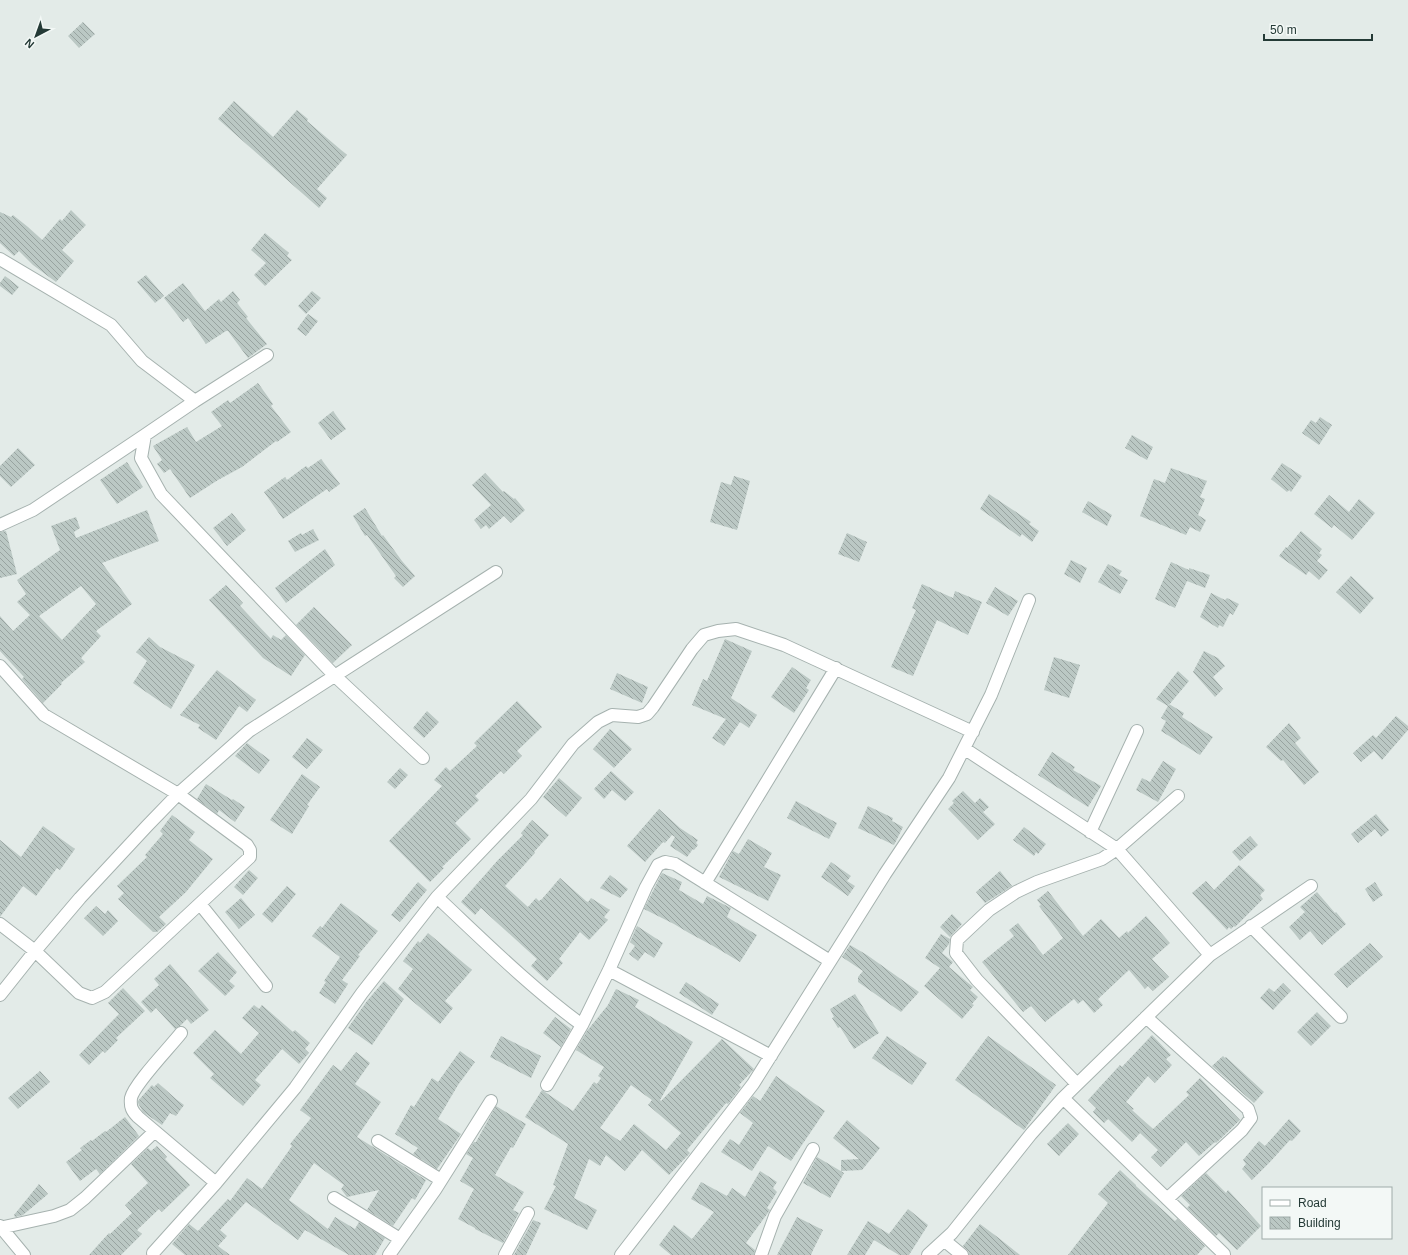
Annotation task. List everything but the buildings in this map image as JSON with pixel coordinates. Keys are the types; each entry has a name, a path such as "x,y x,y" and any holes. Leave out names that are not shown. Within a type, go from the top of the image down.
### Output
{"street":[{"path":"0,259 111,326 142,361 195,402"},
{"path":"0,525 33,510 267,355"},
{"path":"145,435 141,458 161,494 335,676 423,758"},
{"path":"0,995 80,898 178,794 249,731 496,572"},
{"path":"621,1255 753,1084 885,874 950,778 992,695 1028,600"},
{"path":"154,1254 216,1183 295,1088 362,993 437,897 531,799 573,744 598,722 612,715 638,717 647,714 654,707 692,649 704,635 718,630 736,629 784,645 973,732"},
{"path":"0,666 44,715 178,794 247,845 250,850 250,857 200,904 105,992 92,998 79,993 35,951 0,924"},
{"path":"705,883 836,668"},
{"path":"1090,832 1137,731"},
{"path":"965,748 1117,849 1210,954"},
{"path":"1077,1084 977,980 956,953 957,940 989,910 1016,892 1037,882 1102,859 1117,849 1178,796"},
{"path":"547,1085 582,1025 609,970 646,887 658,865 665,862 675,864 830,961"},
{"path":"928,1255 945,1241 1031,1134 1063,1098 1210,954 1311,886"},
{"path":"437,897 512,968 555,1005 582,1025"},
{"path":"200,904 266,986"},
{"path":"1251,926 1341,1017"},
{"path":"609,970 771,1056"},
{"path":"1146,1017 1248,1109 1251,1118 1242,1130 1167,1199"},
{"path":"181,1033 136,1086 131,1097 132,1110 138,1118 154,1132 216,1183"},
{"path":"1063,1098 1224,1254"},
{"path":"389,1255 435,1190 491,1101"},
{"path":"24,1255 0,1227 54,1216 70,1210 85,1198 154,1132"},
{"path":"378,1141 441,1180"},
{"path":"762,1255 775,1216 813,1149"},
{"path":"334,1198 400,1239"},
{"path":"505,1255 528,1213"},
{"path":"945,1241 962,1255"}]}
